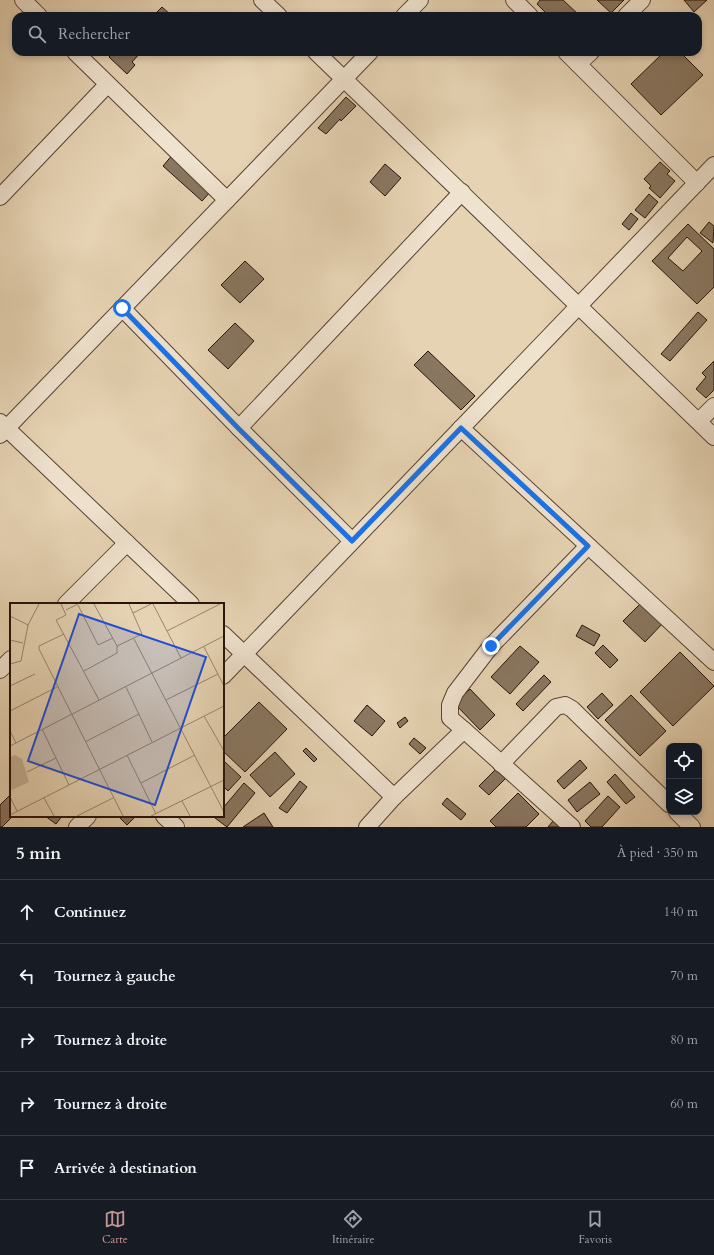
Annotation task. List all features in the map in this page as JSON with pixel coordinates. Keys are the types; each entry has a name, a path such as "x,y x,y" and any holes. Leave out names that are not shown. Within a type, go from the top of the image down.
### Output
{"street":[{"path":"23,0 35,12"},
{"path":"262,0 275,12"},
{"path":"408,12 420,0"},
{"path":"514,0 526,12"},
{"path":"630,12 642,0"},
{"path":"78,56 227,200"},
{"path":"320,56 714,437"},
{"path":"190,603 127,543 2,429 122,308 366,56"},
{"path":"570,56 697,183"},
{"path":"578,64 586,56"},
{"path":"0,197 107,85"},
{"path":"224,675 714,165"},
{"path":"238,428 462,192"},
{"path":"122,308 238,428 352,541"},
{"path":"699,421 714,406"},
{"path":"461,428 714,662"},
{"path":"67,603 127,543"},
{"path":"572,827 450,718 450,705 454,693 491,646 588,546"},
{"path":"224,635 394,796"},
{"path":"0,670 10,660"},
{"path":"501,764 556,707 565,705 572,709 666,801"},
{"path":"367,827 394,796 464,730"},
{"path":"680,815 692,827"},
{"path":"77,827 87,817"},
{"path":"165,817 176,827"}],"building":[{"path":"540,0 563,0 576,12 545,12 537,4"},
{"path":"597,0 624,0 612,12 610,12"},
{"path":"684,0 707,0 694,12"},
{"path":"162,7 168,12 157,12"},
{"path":"137,56 132,62 135,65 127,74 109,57"},
{"path":"660,56 684,56 703,75 661,115 631,84"},
{"path":"346,97 356,106 341,121 340,119 326,134 318,128"},
{"path":"174,153 214,188 202,201 163,166"},
{"path":"660,162 670,171 667,174 675,181 660,198 649,188 651,186 644,179"},
{"path":"385,164 401,178 385,196 370,182"},
{"path":"649,194 658,202 645,218 635,210"},
{"path":"631,213 638,219 629,230 622,224"},
{"path":"709,222 714,226 713,243 700,233"},
{"path":"688,224 714,249 714,287 697,304 652,261","holes":["687,237 702,251 683,271 668,258"]},
{"path":"245,261 264,279 240,303 221,285"},
{"path":"698,312 707,320 670,361 661,354"},
{"path":"235,323 254,341 228,369 208,350"},
{"path":"428,351 475,396 461,410 414,365"},
{"path":"714,361 714,390 706,398 696,389 706,377 702,373"},
{"path":"642,602 664,622 645,642 623,621"},
{"path":"582,625 600,635 594,646 576,636"},
{"path":"603,645 618,660 610,668 595,653"},
{"path":"520,646 539,662 510,694 491,677"},
{"path":"680,652 714,686 673,726 640,692"},
{"path":"544,675 551,682 523,711 516,704"},
{"path":"470,689 495,715 480,730 455,704"},
{"path":"602,693 613,705 598,719 587,707"},
{"path":"631,695 666,731 640,756 605,720"},
{"path":"259,702 287,729 245,772 224,752 224,737"},
{"path":"367,705 385,721 372,736 354,721"},
{"path":"405,717 408,721 400,728 397,723"},
{"path":"414,738 426,748 420,754 409,744"},
{"path":"306,748 317,759 314,762 303,751"},
{"path":"275,752 295,774 270,797 250,775"},
{"path":"580,760 587,768 564,789 557,781"},
{"path":"225,762 241,777 228,791 224,787"},
{"path":"496,769 506,778 489,795 479,786"},
{"path":"615,774 635,797 626,804 607,782"},
{"path":"300,781 307,787 287,813 279,808"},
{"path":"590,782 600,794 577,812 568,800"},
{"path":"244,783 255,793 227,827 215,818 224,817 224,807"},
{"path":"518,793 539,814 526,827 496,827 490,821"},
{"path":"10,795 10,817 12,817 2,827 0,827 0,805"},
{"path":"608,796 620,807 602,827 591,827 585,821"},
{"path":"447,798 466,814 461,820 442,804"},
{"path":"264,813 273,827 243,827"},
{"path":"46,817 61,817 56,824"},
{"path":"119,817 135,817 127,825"},
{"path":"553,821 559,827 548,827"}],"route":[{"path":"122,308 238,428 352,541 461,428 588,546 491,646"}]}
